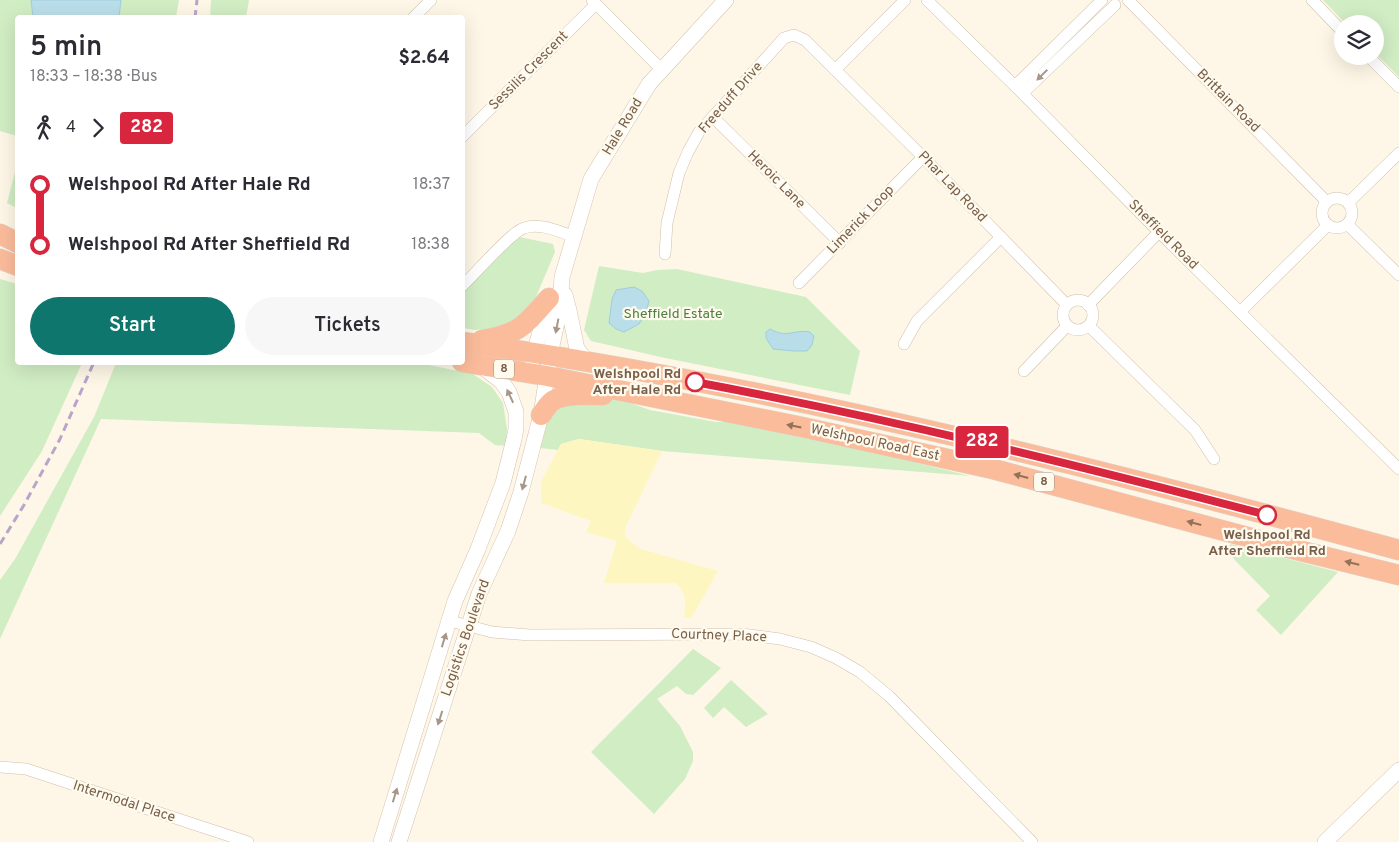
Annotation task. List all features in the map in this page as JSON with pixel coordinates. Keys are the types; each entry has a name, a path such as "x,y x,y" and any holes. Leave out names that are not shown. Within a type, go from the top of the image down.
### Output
{"highway":[{"path":"0,234 15,242"},
{"path":"0,259 15,265"},
{"path":"465,342 495,338 516,331 526,324 558,287"},
{"name":"Welshpool Road East","path":"465,342 587,361 807,404 1005,448 1399,550"},
{"name":"Welshpool Road East","path":"470,364 538,374 993,469 1281,546 1399,575"},
{"name":"8","path":"540,415 555,399 607,395 714,419 740,415"}],"street":[{"path":"416,15 431,0"},
{"name":"Hale Road","path":"540,415 538,374 542,354 558,287 592,179 649,84 726,0"},
{"path":"835,70 905,0"},
{"name":"Sheffield Road","path":"927,0 1399,469"},
{"path":"1088,22 1102,0"},
{"path":"1019,90 1111,2 1124,4 1128,0"},
{"name":"Brittain Road","path":"1128,0 1327,202"},
{"path":"1312,0 1334,23"},
{"path":"594,2 662,70"},
{"name":"Sessilis Crescent","path":"465,134 594,2"},
{"name":"Freeduff Drive","path":"665,254 667,223 679,173 700,132 784,38 794,35 805,40 835,70"},
{"path":"1377,65 1399,87"},
{"name":"Phar Lap Road","path":"835,70 923,157 1067,305"},
{"name":"Heroic Lane","path":"713,117 840,242"},
{"path":"1348,203 1399,153"},
{"name":"Limerick Loop","path":"799,283 923,157"},
{"path":"1339,198 1348,203 1352,209 1352,216 1348,225 1340,228 1328,225 1322,214 1323,207 1327,202 1339,198"},
{"path":"1240,312 1328,225"},
{"path":"1348,225 1399,275"},
{"path":"465,283 511,236 524,228 541,226 573,236"},
{"path":"1088,305 1159,232"},
{"path":"904,344 917,321 1001,237"},
{"path":"558,287 570,310 577,349 587,361"},
{"path":"1078,300 1088,305 1093,315 1089,326 1078,330 1067,326 1063,318 1064,309 1067,305 1078,300"},
{"path":"1024,371 1067,326"},
{"path":"1089,326 1195,430 1214,459"},
{"name":"Logistics Boulevard","path":"380,842 455,601 478,549 503,483 514,439 516,412 509,392 492,373 470,364"},
{"name":"Logistics Boulevard","path":"399,842 480,594 508,531 517,505 540,415"},
{"name":"Courtney Place","path":"450,621 492,632 530,635 742,634 780,639 811,647 836,658 860,672 889,696 1032,842"},
{"name":"Intermodal Place","path":"0,768 26,770 248,842"},
{"path":"1326,842 1399,770"}],"green space":[{"path":"0,0 179,0 176,15 15,15 15,135 0,131"},
{"path":"211,0 249,0 246,15 210,15"},
{"path":"1323,0 1399,0 1399,77 1384,62 1384,15 1337,15"},
{"path":"15,172 15,207 7,203"},
{"path":"520,237 553,244 555,252 533,304 506,327 475,330 465,328 465,289 509,244"},
{"name":"Sheffield Estate","path":"599,266 643,273 677,269 806,297 860,351 850,395 665,358 591,341 584,330"},
{"path":"0,279 15,283 15,365 81,365 42,451 0,516"},
{"path":"115,365 429,365 473,374 492,387 503,403 507,429 506,446 495,445 479,433 101,419 0,639 0,580 15,559 94,417"},
{"path":"580,399 622,400 650,410 716,422 753,422 970,476 662,451 579,439 561,444 558,450 540,448 550,414 559,404"},
{"path":"1231,544 1338,572 1281,635 1256,610 1270,596 1224,549"},
{"path":"693,649 721,668 693,695 686,694 677,686 657,699 680,726 693,752 693,761 685,779 654,814 591,752"},
{"path":"731,680 768,714 746,727 724,707 713,718 704,708"}],"sand":[{"path":"579,439 662,451 625,528 626,538 641,549 718,571 691,618 684,617 684,594 675,583 604,583 617,541 586,532 591,521 541,503 541,482 561,444"}],"water":[{"path":"31,0 121,0 119,15 33,15"},
{"path":"634,287 642,291 649,301 646,313 639,324 624,332 616,329 609,323 612,299 616,290"},
{"path":"770,329 786,334 810,332 814,336 812,345 807,351 773,349 766,338 766,332"}],"railway":[{"path":"195,15 197,0"},
{"path":"0,544 60,439 93,365"}],"bus line":[{"name":"282","path":"695,382 807,404 1005,448 1267,515"}],"place":[{"name":"Welshpool Rd After Hale Rd","path":"695,382"},
{"name":"Welshpool Rd After Sheffield Rd","path":"1267,515"}]}
